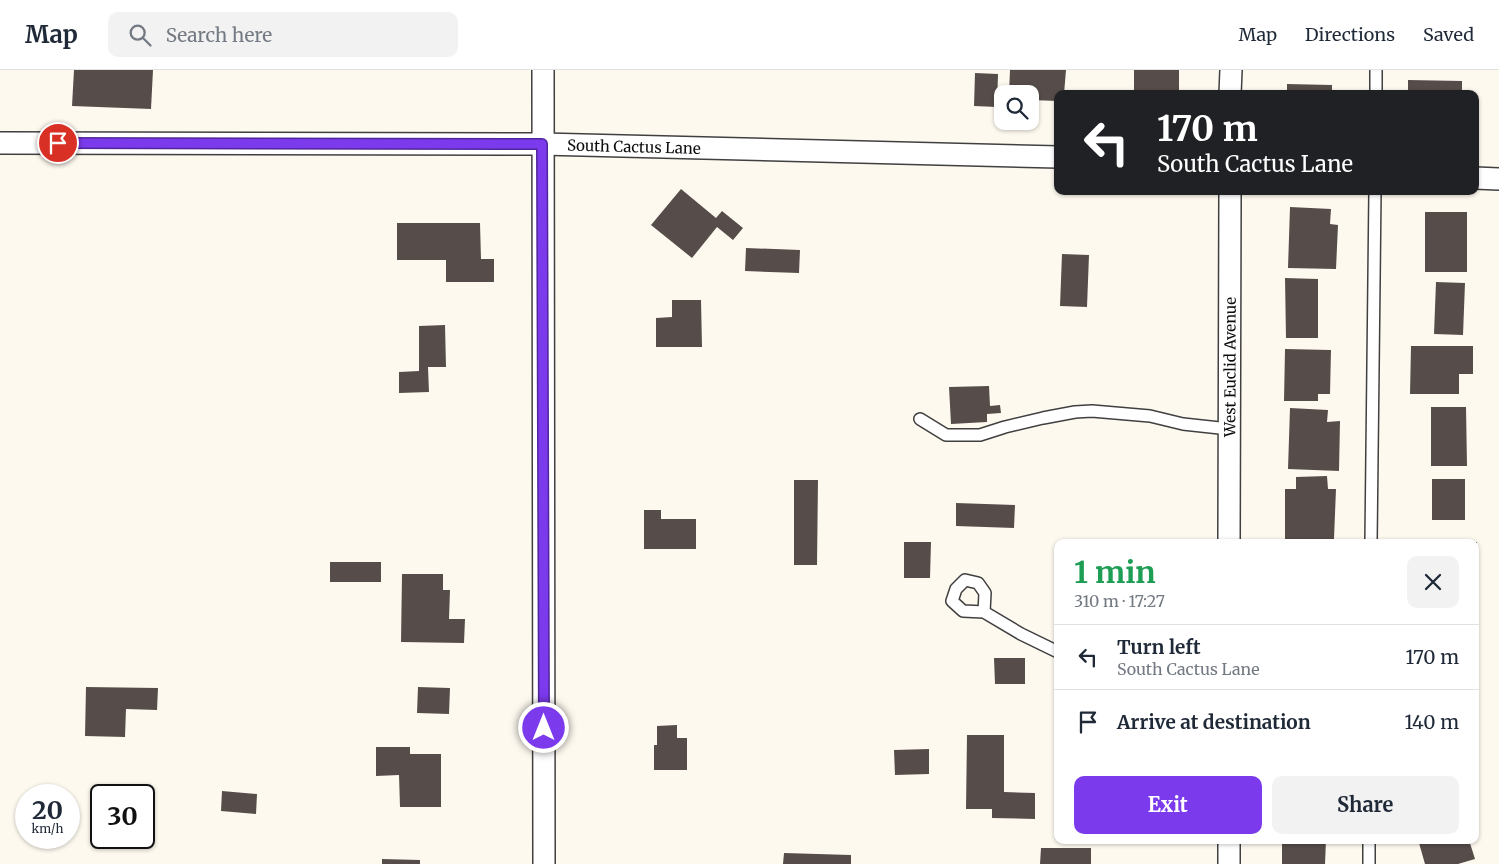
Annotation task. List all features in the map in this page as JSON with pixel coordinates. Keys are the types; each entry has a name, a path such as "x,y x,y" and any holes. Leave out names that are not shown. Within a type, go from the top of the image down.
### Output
{"street":[{"path":"543,70 544,864"},
{"path":"1230,90 1231,70"},
{"name":"South Cactus Lane","path":"0,143 542,144 1054,157"},
{"path":"1479,178 1499,179"},
{"name":"West Euclid Avenue","path":"1229,539 1230,195"},
{"path":"1229,844 1229,864"}],"lane":[{"path":"1376,70 1376,90"},
{"path":"1371,539 1375,195"},
{"path":"920,419 946,435 980,435 1043,418 1092,410 1150,416 1183,424 1230,429"},
{"path":"984,612 1021,634 1054,650"},
{"path":"1369,844 1369,864"}],"building":[{"path":"74,70 153,70 151,109 72,106"},
{"path":"1010,70 1066,70 1064,90 1054,90 1054,101 1039,100 1039,85 1009,85"},
{"path":"1134,70 1179,70 1179,90 1134,90"},
{"path":"975,73 998,74 998,85 994,85 994,107 974,106"},
{"path":"1408,80 1462,81 1462,90 1408,90"},
{"path":"1287,84 1332,85 1332,90 1287,90"},
{"path":"681,189 716,218 722,211 743,228 733,240 717,227 692,258 651,225"},
{"path":"1290,207 1331,209 1330,224 1338,225 1336,269 1288,268"},
{"path":"1425,212 1467,212 1467,272 1425,272"},
{"path":"397,223 480,223 481,259 494,259 494,282 446,282 446,260 397,260"},
{"path":"746,248 800,250 799,273 745,271"},
{"path":"1062,254 1089,255 1087,307 1060,306"},
{"path":"1285,278 1318,279 1318,338 1286,338"},
{"path":"1436,282 1465,283 1463,335 1434,334"},
{"path":"672,300 701,300 702,347 656,347 656,318 672,317"},
{"path":"445,325 446,367 428,367 429,392 399,393 399,372 419,371 419,326"},
{"path":"1411,346 1473,346 1473,374 1459,374 1459,394 1410,394"},
{"path":"1285,349 1331,350 1330,394 1318,394 1318,401 1284,401"},
{"path":"989,386 990,406 1000,405 1001,413 987,414 987,422 951,424 949,387"},
{"path":"1431,407 1466,407 1467,466 1431,466"},
{"path":"1290,408 1328,410 1327,422 1340,421 1339,471 1288,469"},
{"path":"1327,476 1328,489 1336,489 1334,539 1285,539 1285,489 1296,489 1296,477"},
{"path":"1432,479 1465,479 1465,520 1432,520"},
{"path":"794,480 818,480 817,565 794,565"},
{"path":"956,503 1015,505 1014,528 956,526"},
{"path":"644,510 661,510 661,519 696,519 696,549 644,549"},
{"path":"904,542 931,542 930,578 904,578"},
{"path":"330,562 381,562 381,582 330,582"},
{"path":"402,574 443,574 443,590 450,590 449,619 465,619 464,643 401,642"},
{"path":"994,658 1025,658 1025,684 995,684"},
{"path":"86,687 158,688 157,710 126,709 125,737 85,736"},
{"path":"418,687 450,688 449,714 417,713"},
{"path":"677,725 677,738 687,738 687,770 654,770 654,745 657,745 657,726"},
{"path":"967,735 1004,735 1004,792 1035,793 1035,819 992,818 992,809 966,809"},
{"path":"376,747 410,747 410,754 441,754 441,807 400,807 399,775 376,776"},
{"path":"929,749 929,774 895,775 894,750"},
{"path":"222,791 257,794 256,814 221,811"},
{"path":"1282,844 1326,844 1325,864 1282,864"},
{"path":"1419,844 1470,844 1475,859 1458,864 1425,864"},
{"path":"1041,848 1091,848 1091,864 1040,864"},
{"path":"784,853 851,855 851,864 783,864"},
{"path":"382,859 420,860 420,864 382,864"}],"route":[{"path":"58,143 542,144 544,728"}]}
